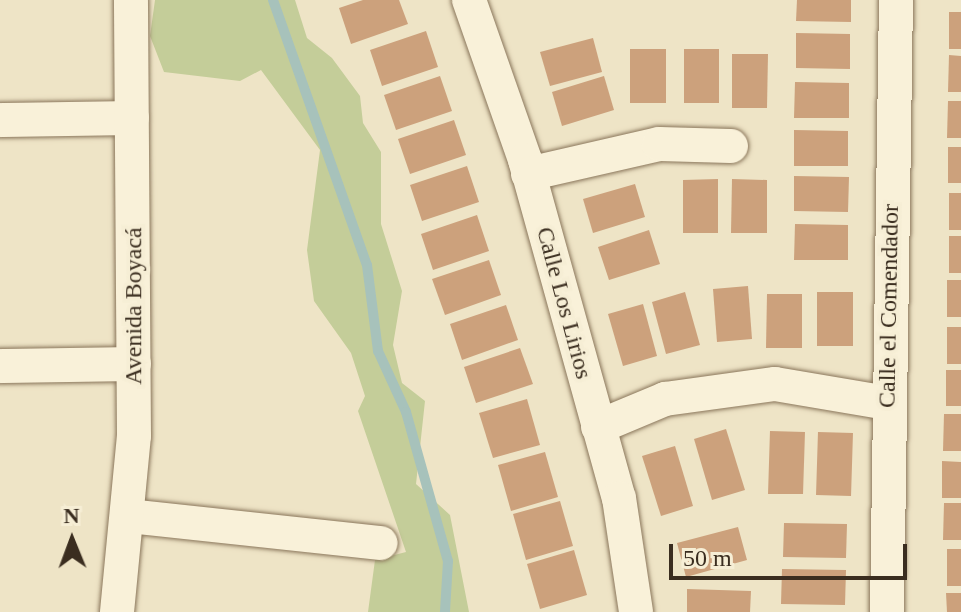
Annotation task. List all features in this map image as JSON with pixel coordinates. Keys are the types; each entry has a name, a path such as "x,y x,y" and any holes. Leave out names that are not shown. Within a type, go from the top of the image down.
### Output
{"street":[{"name":"Avenida Boyacá","path":"117,612 128,516 134,364 131,0"},
{"name":"Calle Los Lirios","path":"469,0 528,174 619,498 636,612"},
{"name":"Calle el Comendador","path":"887,612 887,403 896,0"},
{"path":"0,120 132,118"},
{"path":"528,174 659,144 731,146"},
{"path":"0,366 134,364"},
{"path":"598,427 665,399 775,384 887,403"},
{"path":"128,516 381,543"}],"green space":[{"path":"155,0 295,0 307,38 332,58 360,96 363,123 381,152 381,224 402,291 393,345 402,383 425,401 416,484 450,515 469,612 368,612 375,560 406,552 358,411 365,396 351,353 314,301 307,250 320,150 261,70 240,81 164,72 150,36"}],"building":[{"path":"363,0 399,0 408,24 351,44 339,8"},
{"path":"797,0 851,0 851,22 796,21"},
{"path":"949,12 961,12 961,49 949,49"},
{"path":"426,31 438,67 382,86 370,50"},
{"path":"796,33 850,34 850,69 796,68"},
{"path":"593,38 602,72 550,86 540,52"},
{"path":"630,49 666,49 666,103 630,103"},
{"path":"684,49 719,49 719,103 684,103"},
{"path":"732,54 768,54 767,108 732,108"},
{"path":"949,55 961,56 961,92 948,92"},
{"path":"440,76 452,111 396,130 384,95"},
{"path":"604,76 614,110 562,126 552,92"},
{"path":"795,82 849,83 849,118 794,118"},
{"path":"948,101 961,101 961,138 947,138"},
{"path":"454,120 466,155 410,174 398,139"},
{"path":"794,130 848,131 848,166 794,166"},
{"path":"948,147 961,147 961,183 948,183"},
{"path":"467,166 479,202 422,221 410,185"},
{"path":"794,176 849,177 848,212 794,211"},
{"path":"718,179 718,233 683,233 683,180"},
{"path":"732,179 767,180 767,233 731,233"},
{"path":"635,184 645,217 593,233 583,199"},
{"path":"949,193 961,193 961,230 949,230"},
{"path":"477,215 489,251 433,270 421,234"},
{"path":"795,224 848,225 848,260 794,260"},
{"path":"649,230 660,264 609,280 598,247"},
{"path":"949,236 961,236 961,273 949,273"},
{"path":"489,260 501,295 445,315 432,279"},
{"path":"947,280 961,280 961,317 947,317"},
{"path":"748,286 752,339 717,342 713,289"},
{"path":"685,292 700,345 666,354 652,302"},
{"path":"817,292 853,292 853,346 817,346"},
{"path":"767,294 802,294 802,348 766,348"},
{"path":"643,304 657,356 623,366 608,314"},
{"path":"506,305 518,340 462,360 450,324"},
{"path":"947,327 961,327 961,364 947,364"},
{"path":"520,348 533,384 476,403 464,367"},
{"path":"946,370 961,370 961,406 946,406"},
{"path":"527,399 540,445 493,458 479,413"},
{"path":"944,414 961,414 961,451 943,451"},
{"path":"726,429 745,490 712,500 694,439"},
{"path":"770,431 805,432 803,494 768,494"},
{"path":"818,432 853,433 851,496 816,495"},
{"path":"675,446 693,506 661,516 642,456"},
{"path":"545,452 558,497 511,511 498,465"},
{"path":"942,461 961,462 961,498 942,498"},
{"path":"560,501 573,546 526,560 513,514"},
{"path":"944,503 961,503 961,540 943,540"},
{"path":"784,523 847,524 846,558 783,557"},
{"path":"738,527 747,560 686,577 677,543"},
{"path":"947,549 961,549 961,586 947,586"},
{"path":"574,550 587,595 540,609 527,564"},
{"path":"782,569 846,570 845,605 781,604"},
{"path":"687,589 751,591 750,612 687,612"},
{"path":"946,593 961,593 961,612 947,612"}],"waterway":[{"path":"273,0 367,265 378,351 406,412 448,561 445,612"}]}
